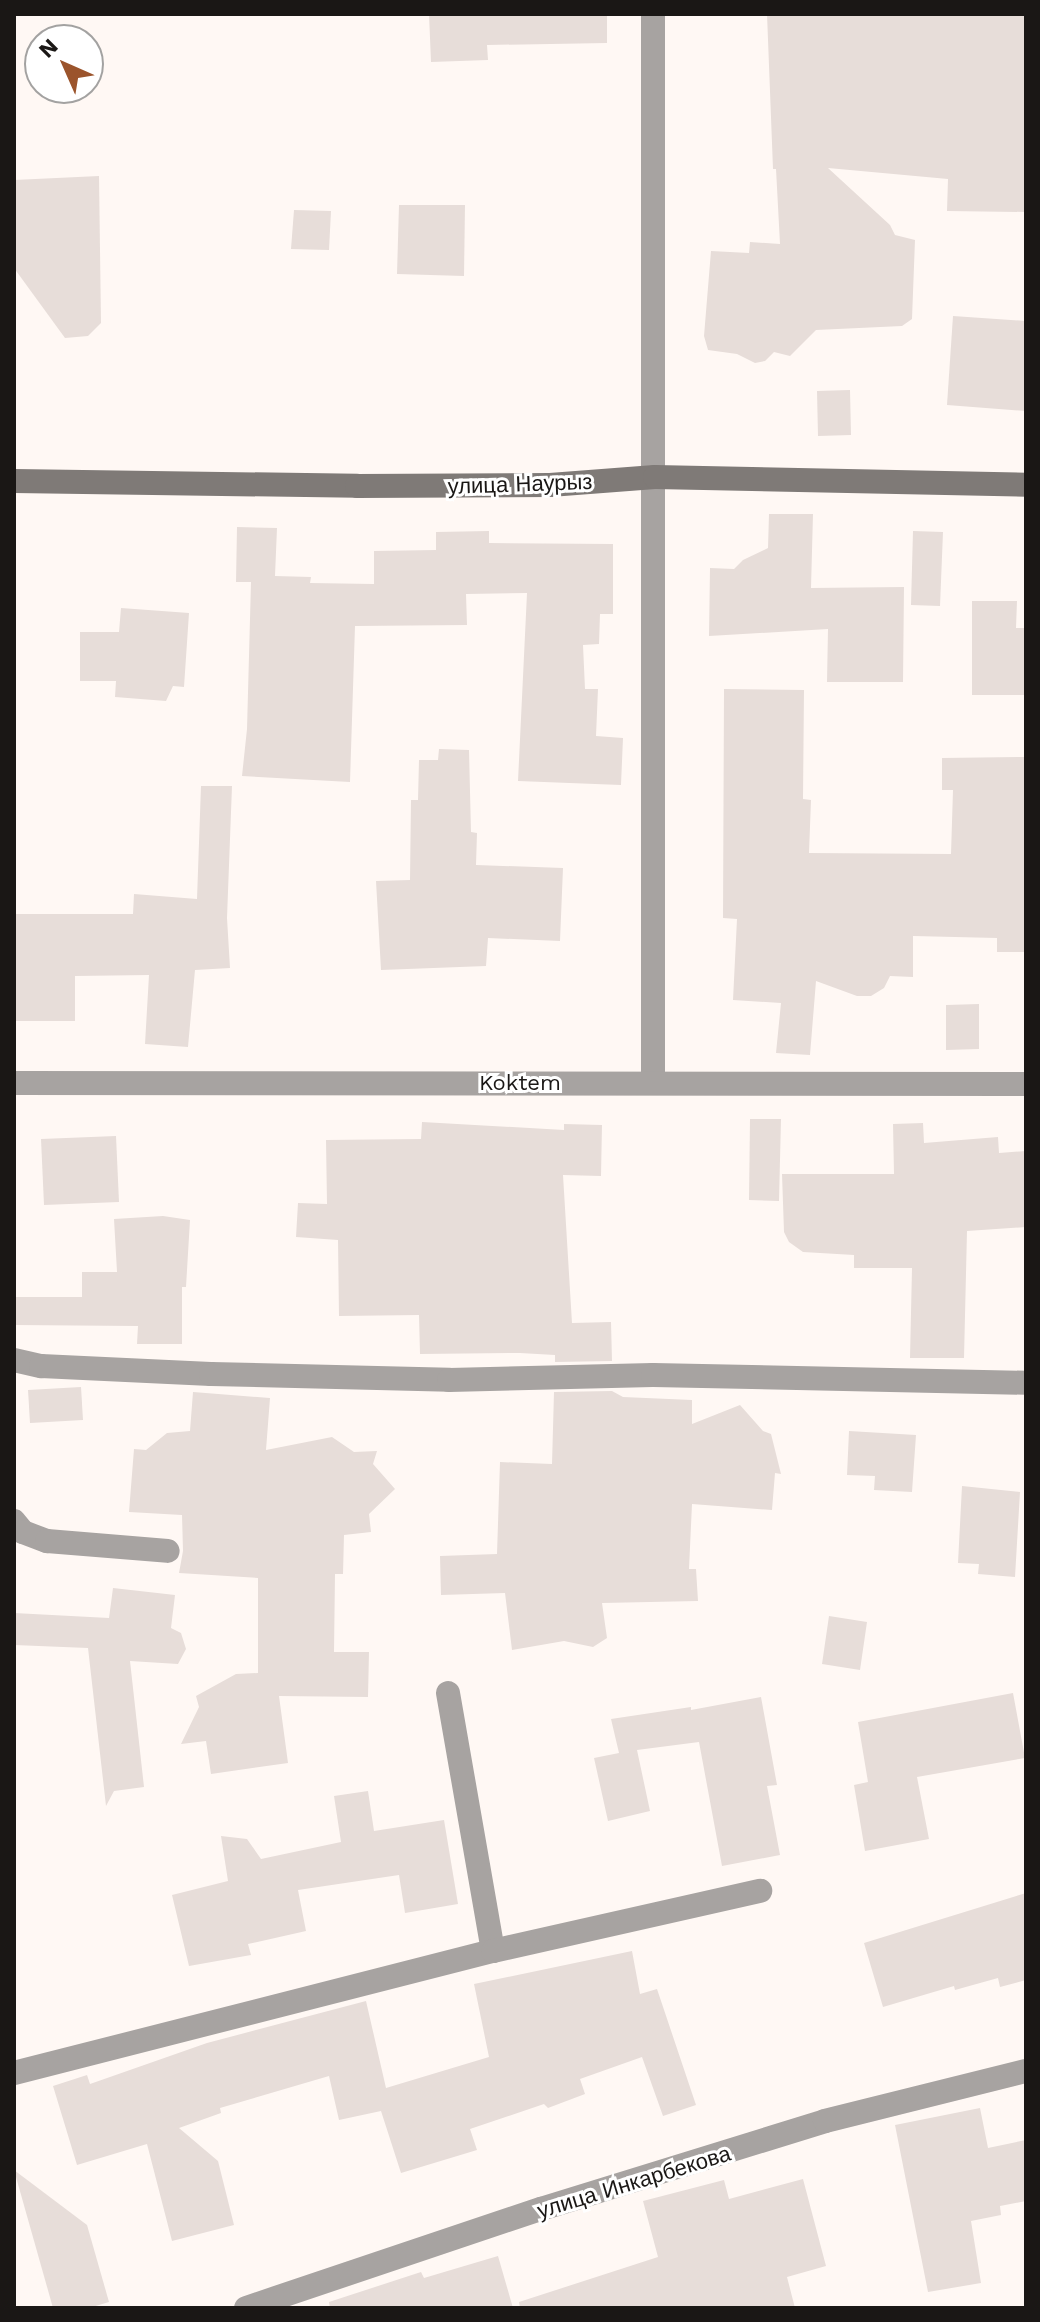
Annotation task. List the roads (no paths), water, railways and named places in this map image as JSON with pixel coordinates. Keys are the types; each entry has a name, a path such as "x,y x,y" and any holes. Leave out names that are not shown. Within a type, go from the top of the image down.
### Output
{"street":[{"path":"653,14 653,1082"},
{"name":"улица Наурыз","path":"14,481 550,485 655,477 1026,485"},
{"name":"Koktem","path":"14,1083 1026,1084"},
{"path":"14,1360 41,1366 417,1379 653,1375 1026,1383"},
{"path":"14,1521 23,1532 47,1541 168,1551"},
{"path":"448,1693 493,1951"},
{"path":"14,2073 493,1951 760,1891"},
{"name":"улица Инкарбекова","path":"246,2308 541,2209 825,2121 1026,2071"}]}
